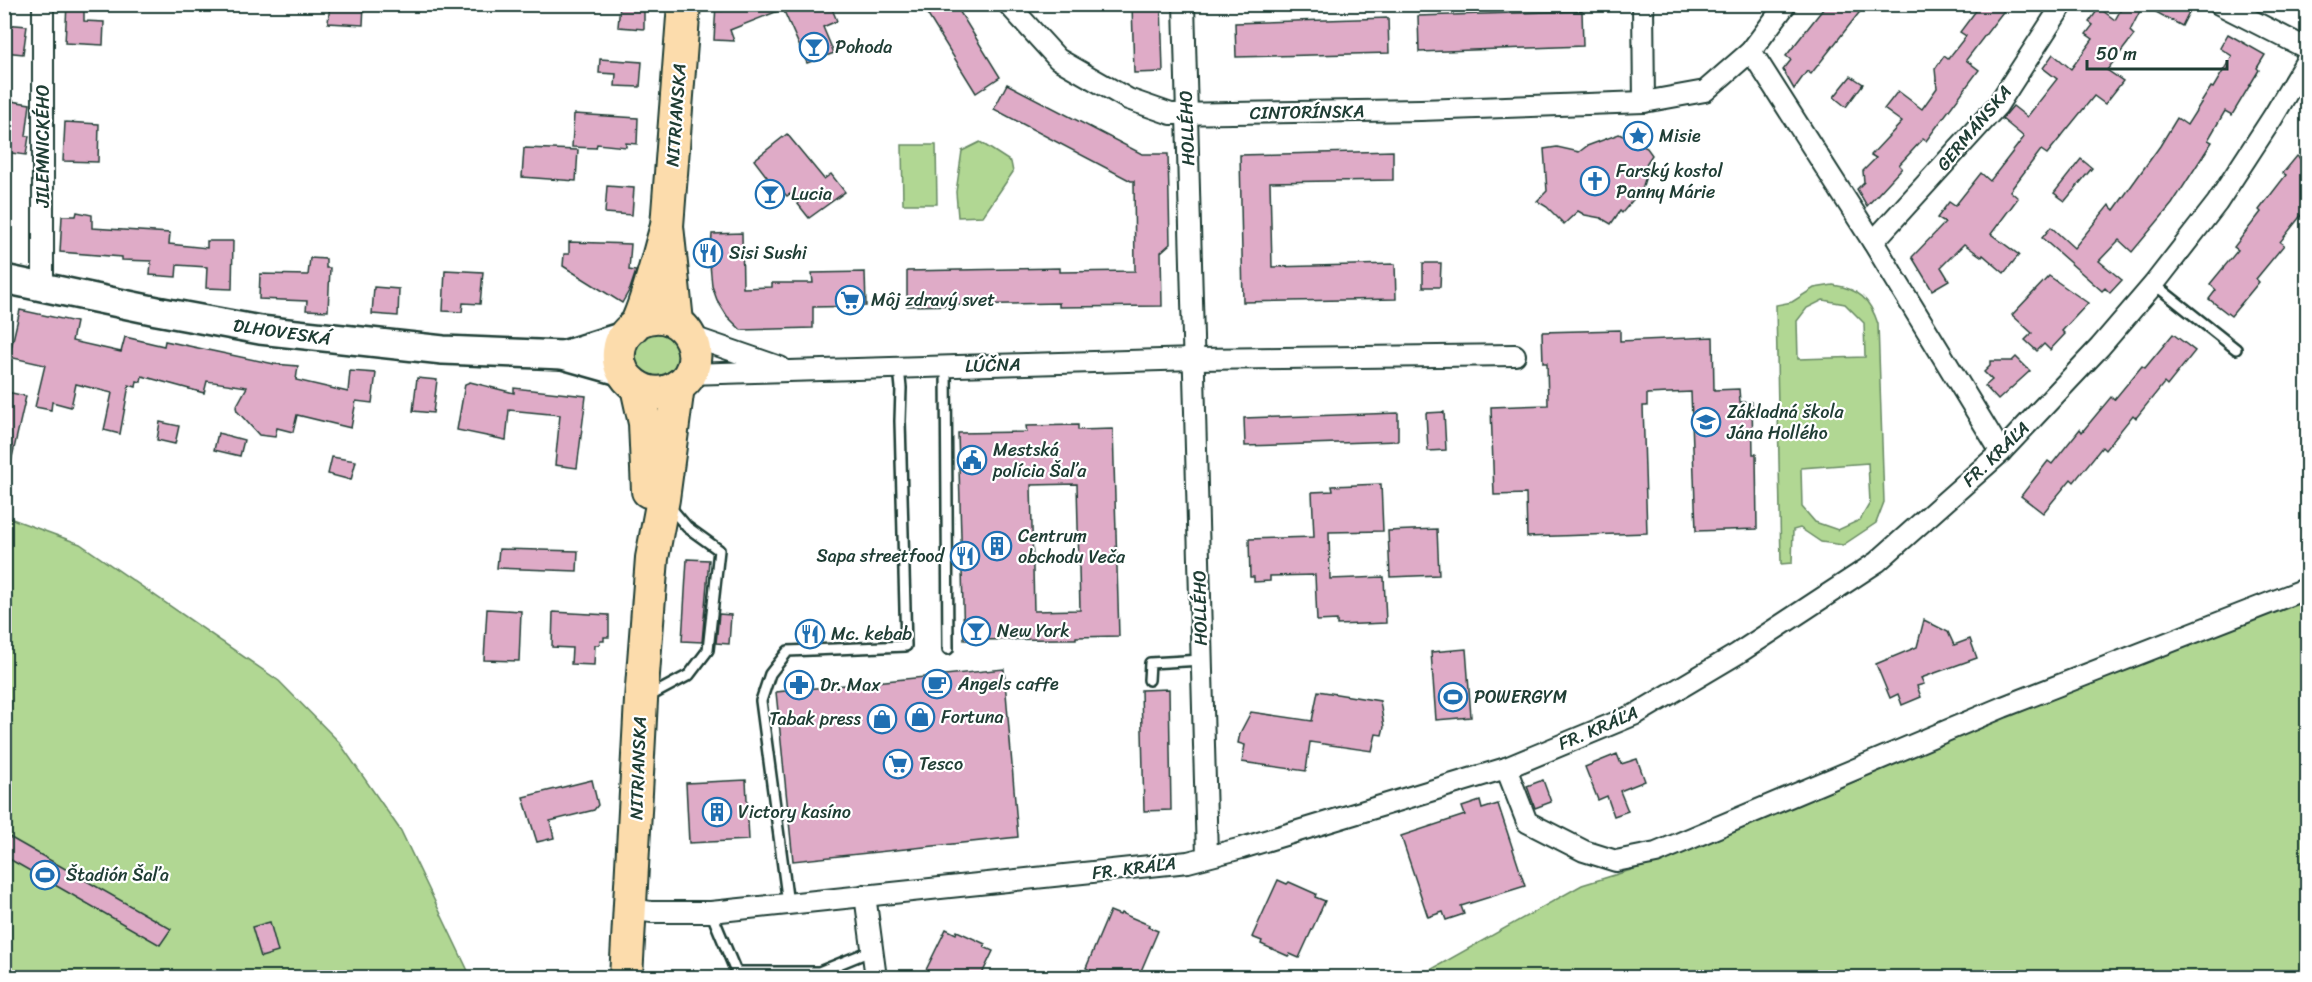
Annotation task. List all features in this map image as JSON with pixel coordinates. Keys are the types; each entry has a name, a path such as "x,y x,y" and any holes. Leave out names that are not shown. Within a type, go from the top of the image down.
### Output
{"main road":[{"name":"NITRIANSKA","path":"626,978 641,700 652,558 684,380 694,359 693,343 683,329 667,226 684,4"},
{"name":"NITRIANSKA","path":"652,558 645,423 630,380 618,358 631,329 667,226"},
{"name":"DLHOVESKÁ","path":"4,279 260,330 443,350 563,355 630,380"},
{"path":"631,329 646,318 662,317 683,329"},
{"name":"DLHOVESKÁ","path":"563,355 631,329"},
{"path":"630,380 658,393 684,380"}],"street":[{"name":"JILEMNICKÉHO","path":"43,4 43,288"},
{"name":"CINTORÍNSKA","path":"1008,4 1058,59 1128,99 1171,114 1421,110 1644,102 1705,91 1750,51 1786,4"},
{"name":"HOLLÉHO","path":"1184,4 1207,856"},
{"path":"1643,4 1644,102"},
{"name":"GERMÁNSKA","path":"1873,242 1997,106 2063,4"},
{"path":"2219,4 2307,49"},
{"path":"1750,51 1873,242 2001,452"},
{"name":"FR. KRÁĽA","path":"631,909 651,912 711,912 1188,862 1242,848 1506,768 1636,714 1737,654 1877,562 2001,452 2100,347 2154,284 2217,202 2273,117 2307,58"},
{"name":"LÚČNA","path":"683,329 791,370"},
{"path":"1195,359 1515,355"},
{"name":"LÚČNA","path":"684,380 791,370 1195,359"},
{"path":"1506,768 1527,822 1584,851 1616,861 1656,853 2003,707 2307,588"},
{"path":"865,895 876,978"}],"lane":[{"path":"2154,284 2236,349"},
{"path":"946,367 948,649"},
{"path":"788,904 761,701 770,674 788,651 906,646 899,368"},
{"path":"641,700 690,675 708,650 719,550 687,526 663,499"},
{"path":"1149,680 1150,663 1202,660"},
{"path":"711,912 736,975 819,972 873,950"},
{"path":"819,972 830,978"}],"green space":[{"path":"980,142 1011,162 1013,172 983,216 958,217 956,192 962,151"},
{"path":"902,145 936,145 937,204 903,204"},
{"path":"1833,285 1850,289 1867,302 1878,324 1884,502 1876,523 1843,545 1821,542 1800,528 1793,530 1792,563 1781,564 1776,305 1792,302 1814,288","holes":["1823,300 1845,304 1864,323 1865,357 1798,359 1797,321 1807,308","1868,463 1870,503 1860,520 1838,530 1815,522 1802,507 1801,468"]},
{"path":"660,331 679,342 680,369 652,383 631,358 639,338"},
{"path":"4,516 80,544 279,681 339,742 401,831 471,977 5,977"},
{"path":"2307,588 2307,977 1416,978 1582,885 1644,866 2056,684"}],"building":[{"path":"67,4 84,4 84,21 104,22 103,45 65,43"},
{"path":"330,4 364,4 363,25 328,23"},
{"path":"716,4 720,4 722,11 739,4 830,4 837,21 823,27 834,53 807,63 783,9 730,30 734,41 714,40"},
{"path":"921,4 955,4 1000,77 976,93"},
{"path":"1132,4 1161,4 1163,72 1134,73"},
{"path":"1827,4 1866,4 1811,74 1807,71 1794,89 1783,70 1791,60 1786,56"},
{"path":"1981,4 2009,4 1966,60 1979,70 1926,141 1923,139 1899,165 1902,168 1867,206 1857,189 1864,182 1863,171 1876,158 1871,155 1902,122 1884,109 1898,91 1922,109 1937,88 1935,69 1944,56 1948,59 1966,36 1960,32"},
{"path":"2124,4 2175,4 2189,12 2182,26 2143,5 2130,31 2134,35 2107,70 2123,81 2105,104 2094,96 2047,154 2041,150 2010,191 2018,198 1991,234 2019,255 2004,273 1983,255 1982,257 1964,244 1941,267 1949,280 1932,290 1912,257 1945,223 1937,218 1949,202 1955,206 1981,173 1990,181 2024,137 2002,119 2013,106 2027,117 2057,79 2043,68 2053,54 2071,69 2093,39 2086,34 2093,25 2089,22 2099,8 2115,20"},
{"path":"620,5 644,6 644,29 618,27"},
{"path":"1582,11 1583,46 1419,52 1418,16"},
{"path":"1388,18 1389,53 1236,57 1235,23"},
{"path":"4,24 27,26 23,54 4,52"},
{"path":"2228,34 2265,55 2257,68 2259,70 2232,115 2225,111 2208,140 2212,142 2172,204 2132,252 2119,240 2099,261 2122,280 2110,293 2105,288 2102,291 2042,238 2051,227 2074,248 2109,205 2114,210 2177,118 2187,125 2211,87 2213,88 2232,56 2220,48"},
{"path":"600,59 642,62 640,87 615,86 616,74 599,73"},
{"path":"1851,76 1863,84 1846,107 1834,97"},
{"path":"1007,84 1142,154 1168,154 1170,244 1161,252 1162,306 1059,307 1059,303 907,306 907,271 1060,268 1060,272 1135,271 1134,181 994,109"},
{"path":"4,100 30,104 26,155 4,152"},
{"path":"574,114 638,118 637,144 626,143 626,147 597,144 596,148 572,147"},
{"path":"65,122 99,124 98,162 63,161"},
{"path":"787,134 824,179 831,174 845,192 809,218 790,194 787,196 783,192 780,194 754,160"},
{"name":"Farský kostol Panny Márie","path":"1619,134 1647,148 1652,155 1646,164 1646,176 1642,189 1622,213 1620,211 1611,224 1601,218 1578,211 1564,224 1547,207 1537,201 1547,191 1544,149 1557,147 1579,152 1587,146"},
{"path":"524,148 578,150 576,181 522,177"},
{"path":"1393,151 1393,180 1270,182 1272,267 1395,264 1396,299 1243,302 1240,155"},
{"path":"2297,156 2307,165 2307,208 2280,242 2284,245 2256,279 2259,282 2231,316 2209,299 2216,290 2210,284 2238,250 2234,247 2261,212 2259,210 2286,175 2283,173"},
{"path":"2081,159 2092,168 2065,201 2054,193"},
{"path":"607,186 634,188 632,215 605,213"},
{"path":"77,212 92,215 92,228 170,233 169,244 207,248 207,241 233,241 232,289 206,288 207,267 177,265 176,277 150,275 151,261 122,260 122,257 60,252 62,216 76,216"},
{"path":"742,233 743,288 772,287 772,283 813,283 812,273 865,272 866,306 813,307 813,328 741,330 727,316 717,300 712,286 710,264 712,234"},
{"path":"569,242 631,244 629,270 636,271 622,303 563,266 564,254 569,254"},
{"path":"310,258 326,259 326,268 330,268 328,311 306,310 307,301 259,299 260,274 308,275"},
{"path":"1423,263 1441,263 1440,287 1423,287"},
{"path":"445,270 483,272 480,304 463,303 462,312 443,311"},
{"path":"2049,276 2088,303 2062,331 2065,334 2050,350 2044,344 2037,351 2025,340 2032,333 2012,315"},
{"path":"374,287 399,289 398,316 372,314"},
{"path":"20,310 76,322 72,341 121,352 125,337 164,346 165,341 274,364 298,366 296,380 348,392 350,371 376,373 372,403 356,401 351,428 297,415 293,432 277,428 275,437 259,435 237,411 236,407 247,387 207,381 204,393 142,376 141,382 137,381 136,387 129,385 120,434 104,430 112,393 76,384 71,407 52,402 51,410 35,407 45,365 9,357"},
{"path":"1620,330 1620,341 1713,337 1714,390 1739,389 1740,402 1752,402 1753,454 1756,454 1757,529 1696,531 1691,392 1647,394 1647,406 1643,406 1647,533 1527,537 1526,494 1494,495 1491,407 1548,405 1547,363 1543,363 1542,332"},
{"path":"2173,334 2195,351 2167,386 2164,383 2136,418 2133,415 2105,450 2102,447 2074,482 2071,479 2043,513 2021,496 2048,461 2052,464 2080,429 2082,432 2111,397 2114,400"},
{"path":"2016,357 2030,371 1998,400 1985,386 1992,380 1984,372 1990,366 1990,361 2012,361"},
{"path":"417,378 437,380 433,413 413,411"},
{"path":"470,382 514,393 514,388 586,396 577,468 555,465 560,415 509,410 506,440 457,430 465,384"},
{"path":"7,392 26,396 11,462 4,461 4,401"},
{"path":"1444,412 1446,450 1428,451 1426,413"},
{"path":"1398,413 1398,441 1245,446 1244,418"},
{"path":"160,422 179,426 175,444 157,440"},
{"name":"Centrum obchodu Veča","path":"1078,425 1078,430 1113,429 1119,636 1076,637 1076,639 964,640 958,433 1027,432 1026,426","holes":["1077,484 1080,610 1034,611 1031,485"]},
{"path":"218,433 244,440 240,456 214,450"},
{"path":"332,457 356,461 351,480 328,474"},
{"path":"1381,484 1383,531 1329,532 1330,579 1384,577 1386,623 1337,625 1337,620 1317,621 1315,575 1270,576 1270,581 1254,582 1254,577 1250,577 1249,539 1314,537 1312,492 1333,491 1332,486"},
{"path":"1437,529 1439,575 1390,577 1388,531"},
{"path":"499,549 578,551 577,571 497,568"},
{"path":"687,559 709,560 702,642 682,641"},
{"path":"487,609 521,611 519,661 484,660"},
{"path":"553,612 609,615 609,637 604,637 604,641 595,645 594,665 571,664 572,648 552,647"},
{"path":"719,614 731,615 729,644 716,643"},
{"path":"1924,620 1948,632 1954,645 1970,639 1977,658 1921,678 1924,684 1917,686 1921,697 1902,705 1898,694 1890,698 1876,664 1917,647"},
{"path":"1466,649 1471,717 1436,720 1431,652"},
{"name":"Tesco","path":"1004,669 1018,837 793,861 776,692"},
{"path":"1169,689 1171,810 1144,811 1141,690"},
{"path":"1318,691 1380,701 1384,727 1382,735 1376,734 1372,751 1310,742 1306,771 1242,762 1245,745 1238,743 1240,733 1251,712 1312,721"},
{"path":"1617,754 1621,764 1637,759 1645,781 1620,791 1628,811 1614,816 1607,796 1598,800 1585,767"},
{"path":"592,780 598,805 594,810 550,821 554,838 537,842 523,797"},
{"name":"Victory kasíno","path":"746,780 749,840 689,843 686,783"},
{"path":"1543,780 1551,802 1535,808 1527,786"},
{"path":"1480,801 1482,809 1498,804 1525,886 1461,906 1464,914 1446,920 1443,912 1428,917 1401,836 1465,815 1462,807"},
{"path":"4,834 171,929 160,945 4,856"},
{"path":"1278,880 1287,884 1289,882 1316,894 1315,897 1325,901 1299,958 1290,954 1288,956 1261,944 1262,941 1252,937"},
{"path":"1110,911 1120,915 1121,913 1158,931 1138,978 1094,978 1096,973 1086,968"},
{"path":"270,922 278,952 261,957 252,927"},
{"path":"946,929 956,934 957,931 985,944 984,947 993,951 980,978 922,978"}],"place":[{"name":"Pohoda","path":"814,47"},
{"name":"Misie","path":"1638,136"},
{"name":"Farský kostol Panny Márie","path":"1595,181"},
{"name":"Lucia","path":"770,194"},
{"name":"Sisi Sushi","path":"708,253"},
{"name":"Môj zdravý svet","path":"850,300"},
{"name":"Základná škola Jána Hollého","path":"1706,422"},
{"name":"Mestská polícia Šaľa","path":"972,460"},
{"name":"Centrum obchodu Veča","path":"997,546"},
{"name":"Sapa streetfood","path":"965,556"},
{"name":"New York","path":"976,631"},
{"name":"Mc. kebab","path":"810,634"},
{"name":"Angels caffe","path":"937,684"},
{"name":"Dr. Max","path":"799,685"},
{"name":"POWERGYM","path":"1453,697"},
{"name":"Fortuna","path":"920,717"},
{"name":"Tabak press","path":"882,719"},
{"name":"Tesco","path":"898,764"},
{"name":"Victory kasíno","path":"717,812"},
{"name":"Štadión Šaľa","path":"45,875"}]}
